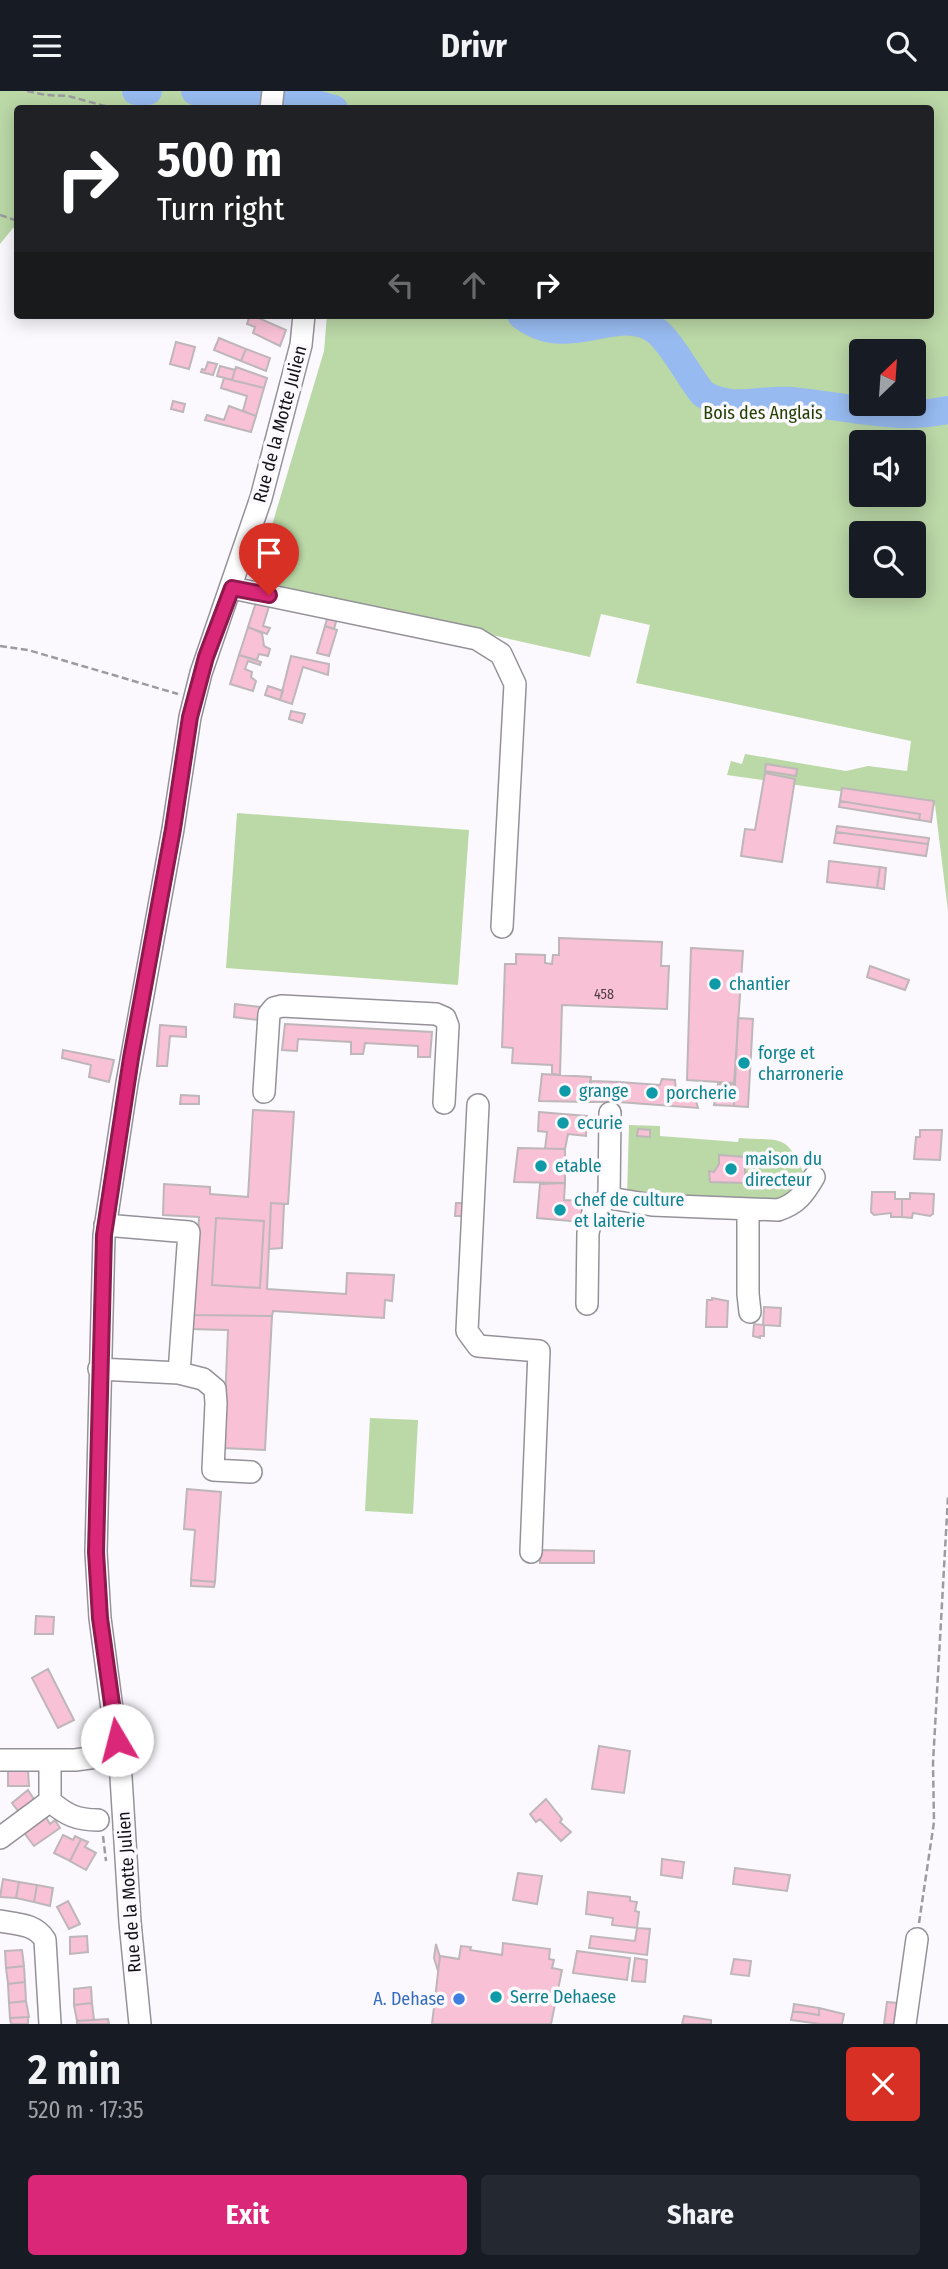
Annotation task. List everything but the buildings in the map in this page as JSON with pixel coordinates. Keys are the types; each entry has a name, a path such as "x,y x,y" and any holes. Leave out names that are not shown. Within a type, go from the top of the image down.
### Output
{"street":[{"name":"Rue de la Motte Julien","path":"140,2024 119,1754 100,1618 97,1560 99,1369 105,1225 148,956 173,829 194,699 261,498 298,360 303,319"},
{"path":"232,588 477,639 500,654 515,684 502,926"},
{"path":"264,1092 269,1014 274,1008 282,1006 422,1013 445,1018 448,1026 444,1103"},
{"path":"478,1105 467,1331 478,1346 539,1351 531,1552"},
{"path":"609,1198 610,1113"},
{"path":"587,1304 589,1233 594,1208 609,1198 652,1205 778,1210 793,1206 814,1177"},
{"path":"748,1209 750,1312"},
{"path":"105,1225 189,1232 179,1373"},
{"path":"99,1369 179,1373 203,1378 215,1389 213,1469 251,1472"},
{"path":"0,1761 119,1754"},
{"path":"50,1760 50,1801"},
{"path":"50,1801 67,1815 101,1824"},
{"path":"0,1838 50,1801"},
{"path":"0,1921 32,1927 42,1935 50,2024"},
{"path":"905,2024 917,1939"}],"path":[{"path":"27,91 46,96 68,96 101,105"},
{"path":"0,646 28,650 194,699"},
{"path":"917,1939 934,1822 933,1763 948,1497"},
{"path":"101,1824 108,1872"}],"green space":[{"path":"0,91 266,91 267,105 14,105 14,228 0,244"},
{"name":"Bois des Anglais","path":"292,91 948,91 948,911 935,805 727,775 731,761 742,764 745,754 846,771 868,766 907,771 911,741 636,683 650,625 601,614 590,657 255,582 324,351 327,319 934,319 934,105 301,105 300,100 291,99"},
{"path":"237,813 469,830 458,985 226,968"},
{"path":"629,1125 660,1126 660,1136 738,1142 739,1138 774,1140 787,1145 804,1174 787,1203 627,1195"},
{"path":"370,1418 418,1420 413,1514 365,1511"}],"waterway":[{"path":"136,91 148,91"},
{"path":"195,91 250,100 319,105"},
{"path":"528,319 557,330 608,323 640,323 661,335 703,394 726,402 792,401 909,414 948,410"}],"place":[{"name":"chantier","path":"715,984"},
{"name":"forge et charronerie","path":"744,1063"},
{"name":"grange","path":"565,1091"},
{"name":"porcherie","path":"652,1093"},
{"name":"ecurie","path":"563,1123"},
{"name":"etable","path":"541,1166"},
{"name":"maison du directeur","path":"731,1169"},
{"name":"chef de culture et laiterie","path":"560,1210"},
{"name":"Serre Dehaese","path":"496,1997"},
{"name":"A. Dehase","path":"459,1999"}],"route":[{"path":"117,1740 100,1618 96,1552 105,1223 148,956 197,686 232,588 269,595"}]}
